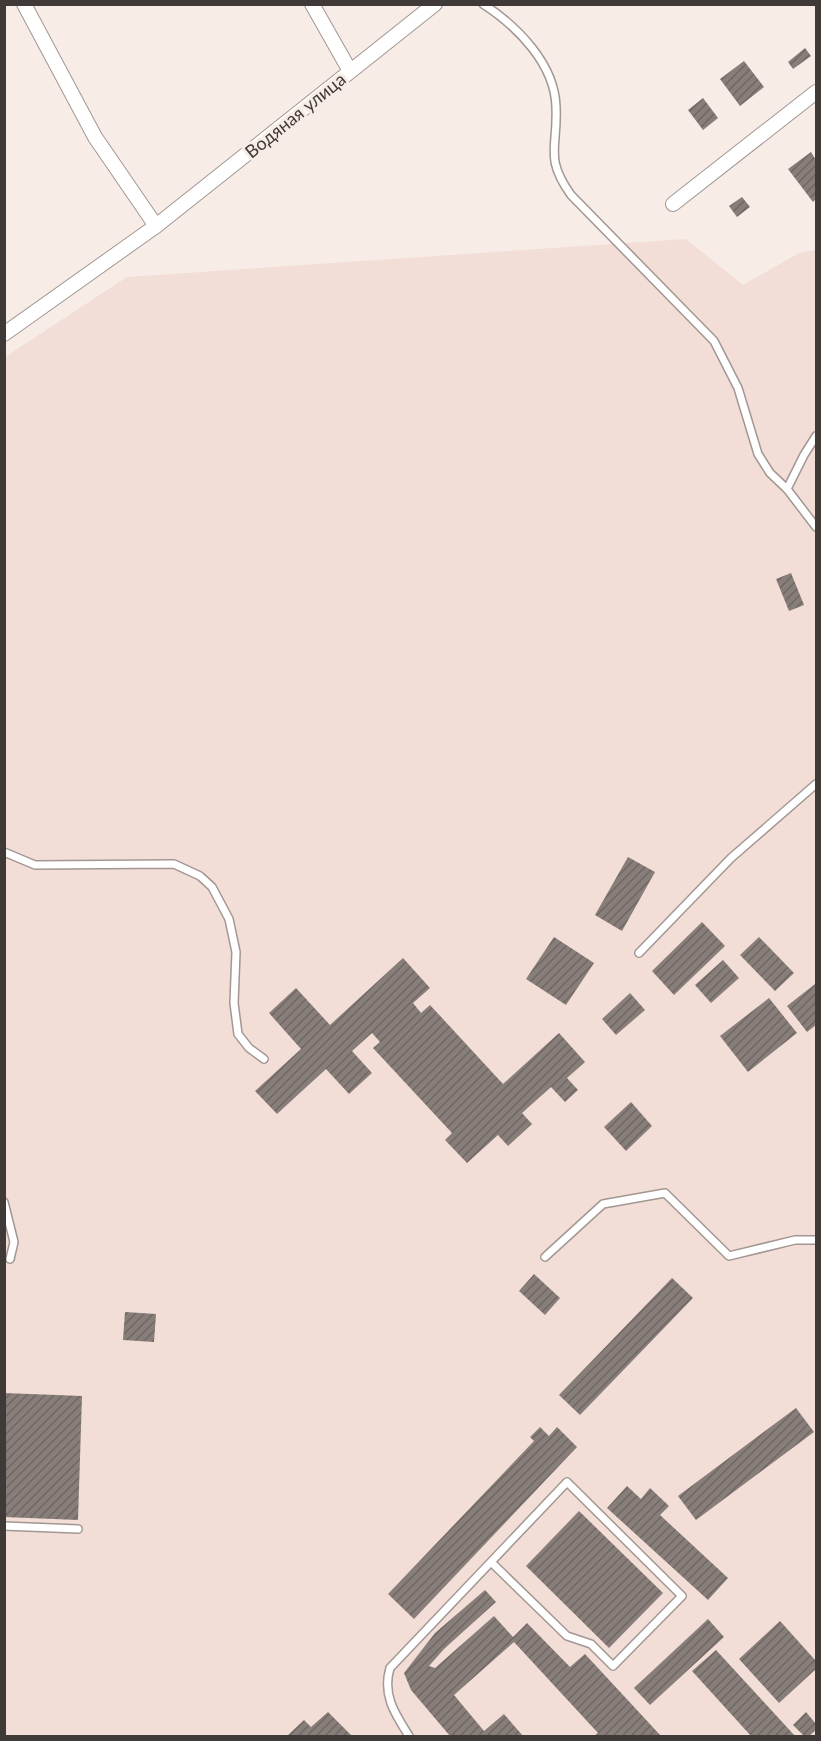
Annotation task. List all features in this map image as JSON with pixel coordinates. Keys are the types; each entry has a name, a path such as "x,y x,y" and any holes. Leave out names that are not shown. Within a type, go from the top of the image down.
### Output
{"street":[{"path":"24,4 94,137 156,226"},
{"path":"312,4 350,71"},
{"name":"Водяная улица","path":"4,334 156,226 435,4"},
{"path":"673,204 816,92"}],"lane":[{"path":"483,4 518,32 548,72 556,105 553,161 558,177 571,195 714,341 738,388 758,454 770,473 787,489 816,527"},
{"path":"787,489 816,436"},
{"path":"639,953 731,858 816,784"},
{"path":"4,852 35,865 174,864 200,876 212,887 229,919 236,952 234,1003 238,1034 249,1048 264,1059"},
{"path":"545,1257 603,1203 665,1194 729,1256 795,1240 816,1240"},
{"path":"4,1202 14,1242 10,1259"},
{"path":"409,1737 389,1701 385,1683 390,1668 567,1482 682,1596 613,1666 591,1644 567,1636 491,1562"},
{"path":"4,1526 78,1529"}],"shaded area":[{"path":"686,239 743,285 799,253 816,250 816,1736 5,1736 5,357 127,277"}],"building":[{"path":"805,48 811,56 793,69 788,62"},
{"path":"744,61 764,87 740,106 720,79"},
{"path":"703,98 718,118 703,130 688,110"},
{"path":"811,152 816,160 816,199 813,202 788,169"},
{"path":"742,197 750,207 737,217 729,206"},
{"path":"791,573 804,605 789,611 776,579"},
{"path":"628,857 655,872 622,931 595,915"},
{"path":"702,922 725,946 674,995 652,971"},
{"path":"554,937 594,963 566,1005 526,979"},
{"path":"759,937 794,973 775,991 740,955"},
{"path":"403,958 430,988 413,1003 421,1013 430,1005 503,1084 559,1033 585,1062 567,1078 578,1090 565,1102 551,1087 522,1113 532,1124 508,1146 498,1135 467,1163 445,1140 452,1133 373,1048 380,1042 372,1033 352,1051 372,1073 349,1094 326,1069 277,1114 255,1091 301,1049 269,1013 296,988 330,1025"},
{"path":"723,960 739,978 711,1003 695,985"},
{"path":"815,984 816,1025 807,1032 787,1006"},
{"path":"630,993 645,1010 616,1035 602,1019"},
{"path":"769,998 797,1033 748,1072 720,1036"},
{"path":"631,1102 652,1126 626,1151 604,1127"},
{"path":"534,1274 560,1298 545,1315 519,1291"},
{"path":"672,1278 693,1298 580,1415 559,1395"},
{"path":"125,1312 156,1314 154,1342 123,1340"},
{"path":"4,1393 82,1396 78,1520 4,1517"},
{"path":"796,1408 814,1432 696,1520 678,1496"},
{"path":"540,1427 549,1436 557,1427 577,1447 414,1619 388,1594 534,1441 530,1437"},
{"path":"627,1486 641,1499 650,1488 669,1506 660,1515 728,1578 708,1600 607,1508"},
{"path":"579,1511 663,1593 609,1648 526,1566"},
{"path":"485,1590 496,1602 444,1649 429,1666 435,1668 494,1616 513,1637 527,1623 570,1667 585,1654 661,1736 594,1736 598,1733 514,1642 454,1695 484,1731 504,1714 523,1736 450,1736 411,1690 404,1673 435,1633"},
{"path":"708,1619 724,1637 650,1705 634,1688"},
{"path":"780,1621 816,1661 816,1669 779,1703 739,1659"},
{"path":"716,1650 795,1736 751,1736 692,1671"},
{"path":"328,1712 352,1736 287,1736 304,1720 311,1727"},
{"path":"806,1712 816,1724 816,1730 809,1736 804,1736 793,1725"}]}
